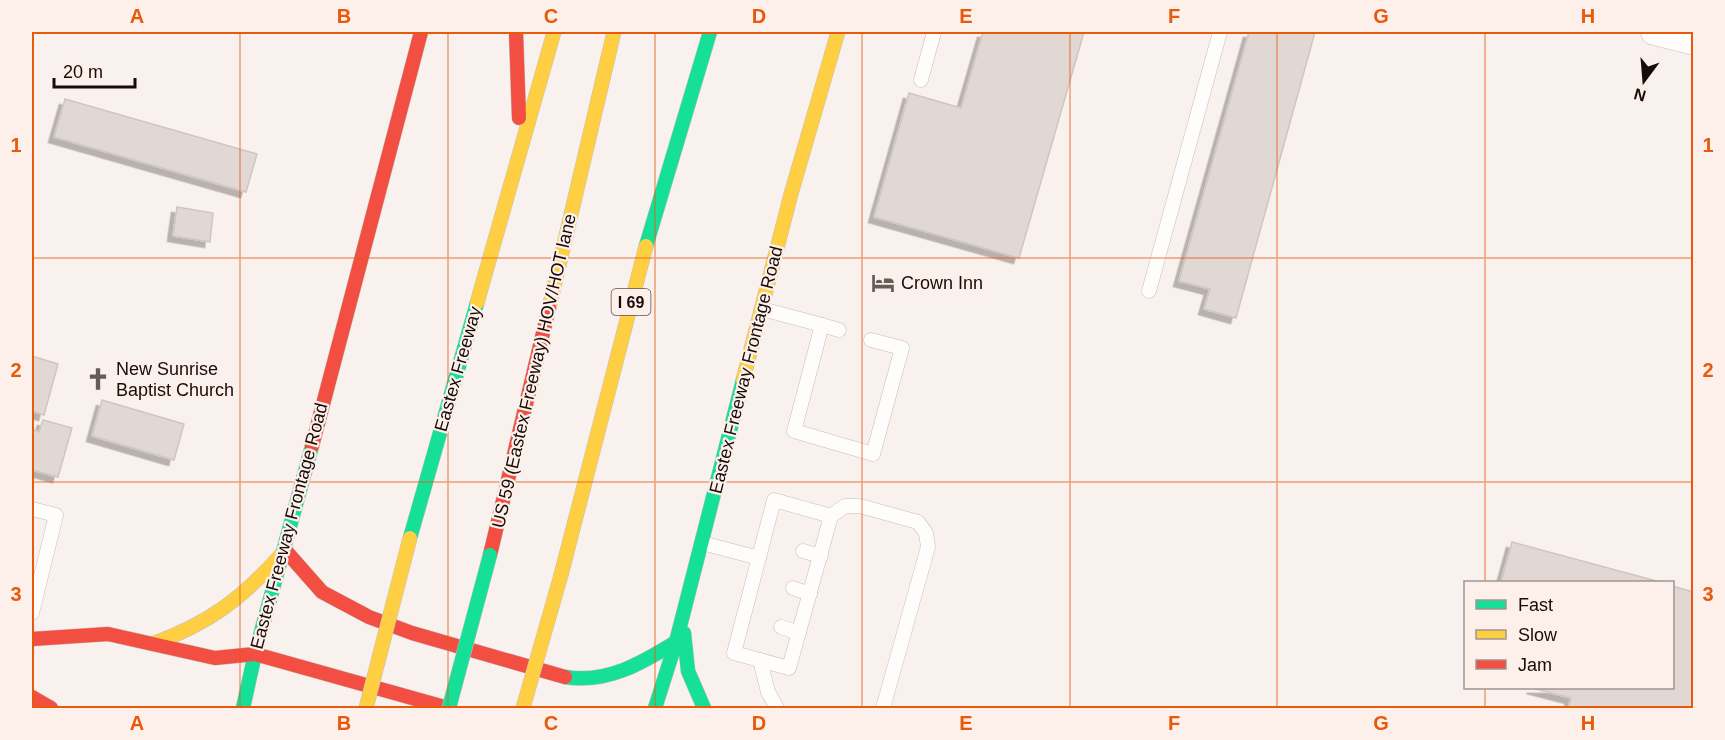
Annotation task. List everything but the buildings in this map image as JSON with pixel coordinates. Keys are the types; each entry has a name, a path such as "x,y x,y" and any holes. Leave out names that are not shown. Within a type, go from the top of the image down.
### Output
{"main road":[{"name":"Eastex Freeway Frontage Road","path":"243,708 255,654 285,550 421,32"},
{"path":"516,32 520,146"},
{"name":"Eastex Freeway","path":"366,708 410,538 554,32"},
{"name":"US 59 (Eastex Freeway) HOV/HOT lane","path":"449,708 490,555 614,32"},
{"name":"I 69","path":"523,708 561,575 659,195 710,32"},
{"name":"Eastex Freeway Frontage Road","path":"655,708 676,642 762,309 838,32"},
{"path":"152,644 179,635 221,614 245,596 285,550 308,580 326,595 357,612 414,633 560,677 597,678 630,669 676,642"},
{"path":"683,615 688,671 704,708"},
{"path":"32,639 108,634 215,658 255,654 449,708"},
{"path":"32,697 51,708"}],"street":[{"path":"1654,32 1694,42"}],"lane":[{"path":"921,80 934,32"},
{"path":"1149,291 1220,32"},
{"path":"762,309 839,330"},
{"path":"822,325 794,431 873,454 902,348 871,340"},
{"path":"831,516 774,500 768,541 759,558 758,578 748,618 734,653 789,668 831,516 845,506 860,506 918,522 926,533 928,547 883,708"},
{"path":"32,509 56,515 32,613"},
{"path":"702,543 759,558"},
{"path":"802,551 820,556"},
{"path":"793,588 810,594"},
{"path":"781,627 799,633"},
{"path":"760,660 768,692 777,708"}],"traffic: fast":[{"path":"646,246 710,32"},
{"path":"410,538 477,303"},
{"path":"655,708 676,642 743,380"},
{"path":"243,708 255,654 312,446"},
{"path":"449,708 490,555"},
{"path":"684,633 688,671 704,708"},
{"path":"565,677 610,675 637,664 676,642"}],"traffic: slow":[{"path":"477,303 554,32"},
{"path":"549,308 614,32"},
{"path":"743,380 791,194 838,32"},
{"path":"561,575 646,246"},
{"path":"366,708 410,538"},
{"path":"152,644 190,628 222,609 251,586 280,556"},
{"path":"523,708 561,575"}],"traffic: jam":[{"path":"312,446 421,32"},
{"path":"516,32 519,118"},
{"path":"490,555 549,308"},
{"path":"285,550 322,592 369,617 412,633 565,677"},
{"path":"32,639 108,634 215,658 255,654 448,708"},
{"path":"32,697 51,708"}],"place":[{"name":"Crown Inn","path":"883,283"},
{"name":"New Sunrise Baptist Church","path":"98,379"}]}
